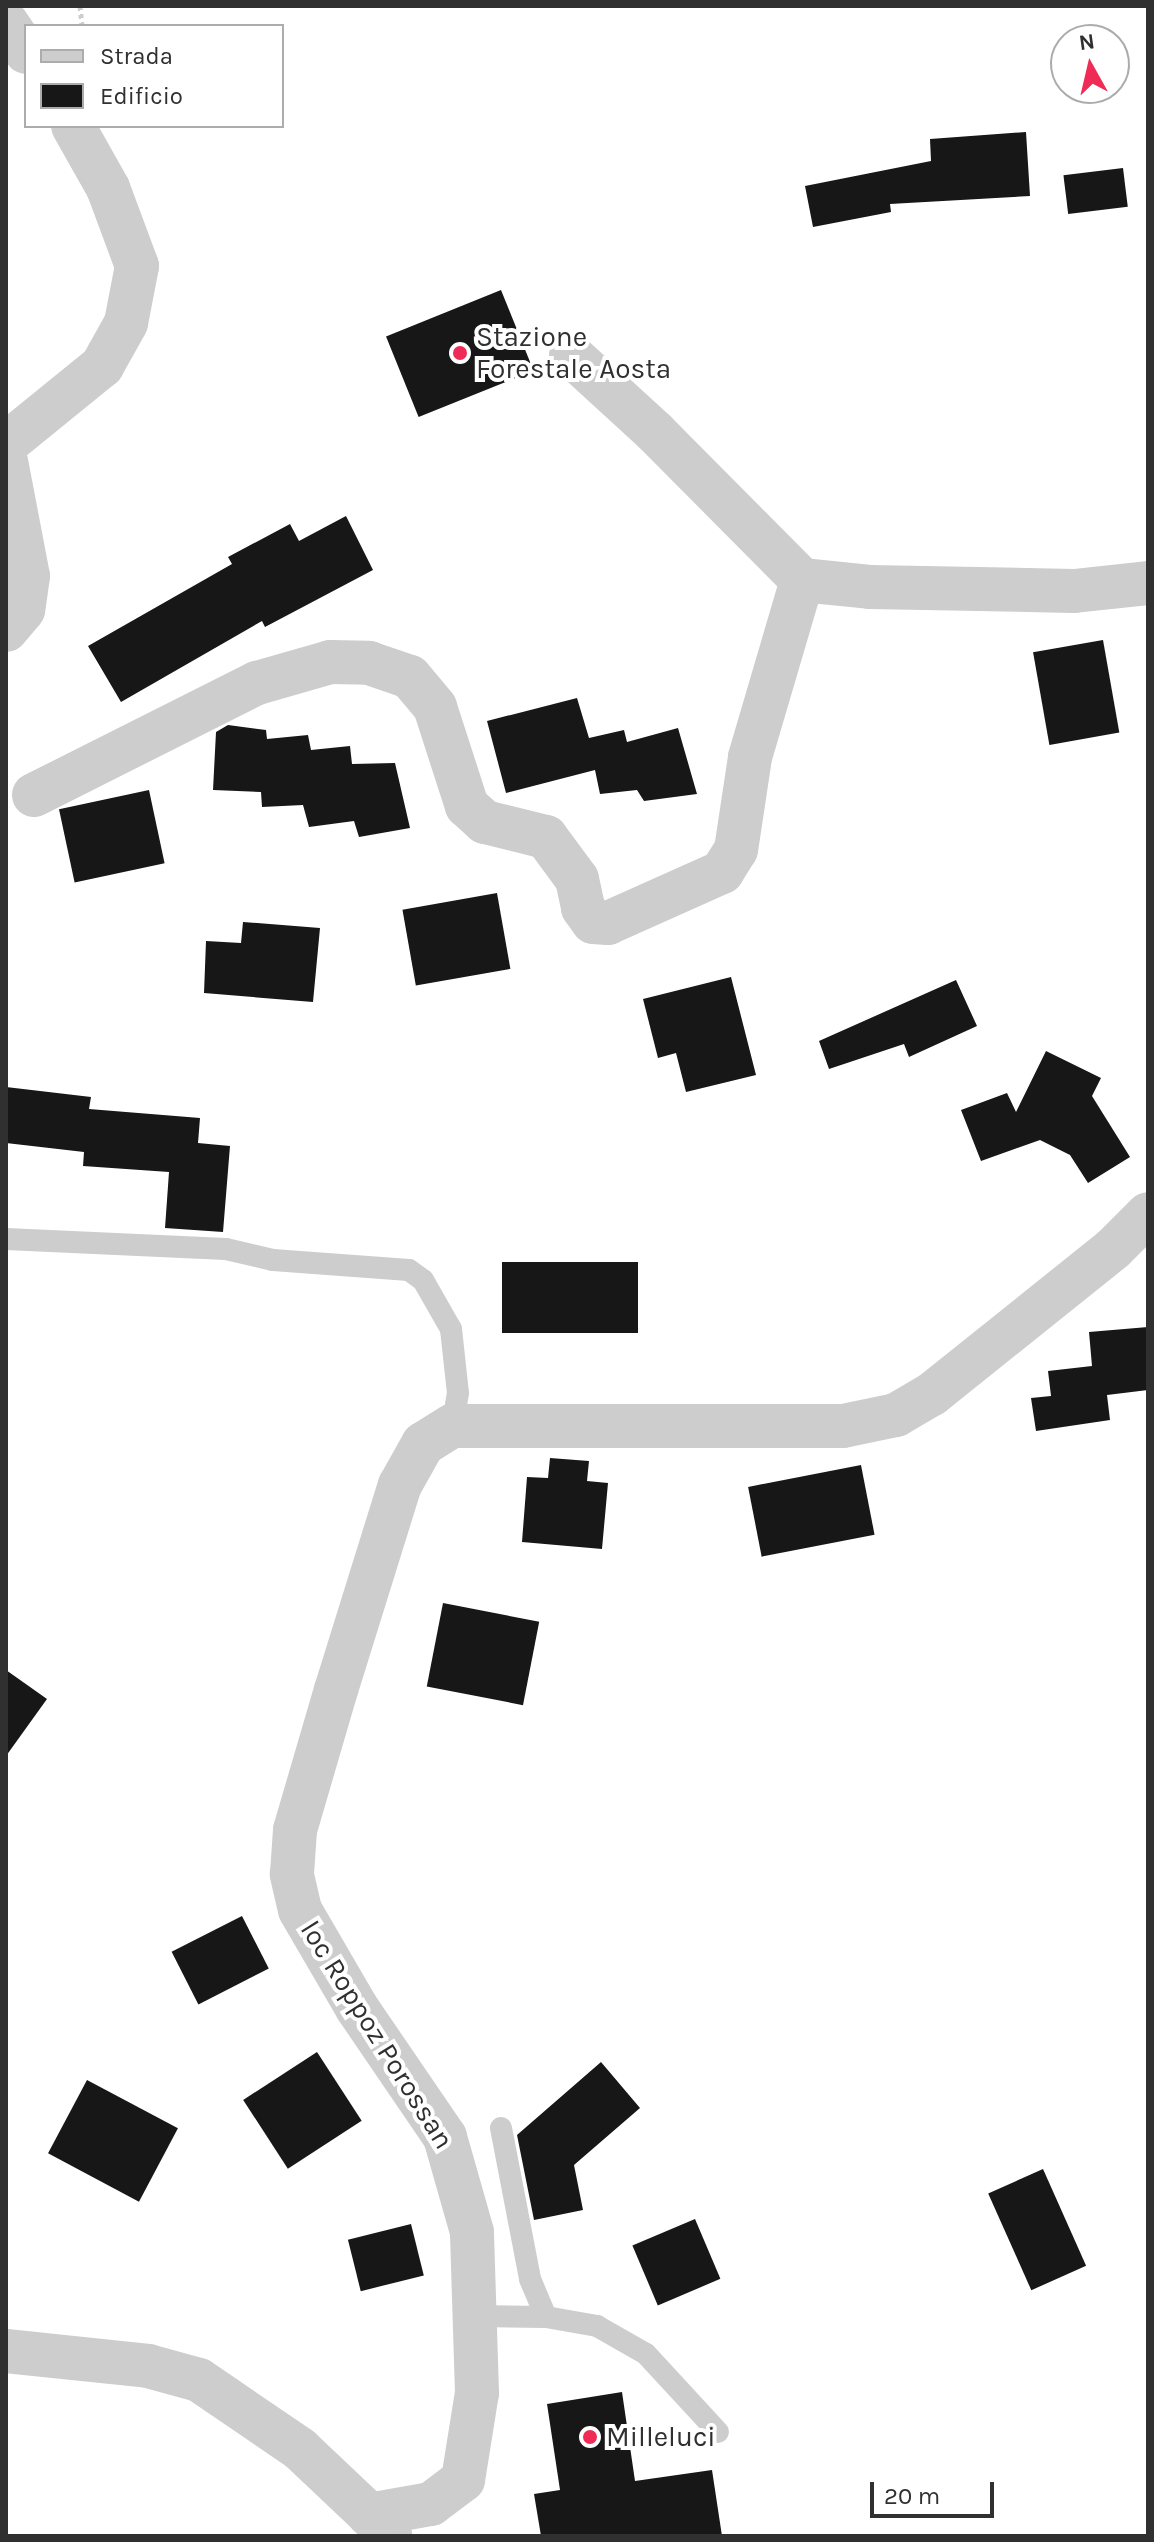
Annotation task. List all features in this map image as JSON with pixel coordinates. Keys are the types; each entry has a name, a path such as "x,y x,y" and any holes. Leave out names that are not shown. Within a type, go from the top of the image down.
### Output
{"street":[{"path":"6,22 24,49"},
{"path":"6,444 102,366 126,323 137,266 108,188 74,128"},
{"path":"571,355 802,580 870,587 1074,591 1148,583"},
{"path":"6,461 28,576 23,610 6,630"},
{"path":"34,795 257,683 330,662 369,663 410,677 435,707 467,806 485,822 546,837 577,879 583,908 593,922 608,923 722,872 736,850 750,757 802,580"},
{"path":"452,1426 843,1426 896,1415 932,1394 1113,1249 1148,1214"},
{"name":"loc Roppoz Porossan","path":"380,2526 431,2504 463,2480 477,2393 472,2232 445,2137 357,2008 300,1910 292,1874 295,1830 400,1485 423,1444 452,1426"},
{"path":"6,2351 148,2366 199,2380 300,2449 380,2526"}],"lane":[{"path":"6,1239 226,1249 273,1260 409,1270 423,1280 451,1329 458,1393 452,1426"},
{"path":"501,2128 530,2279 546,2317"},
{"path":"473,2316 546,2317 597,2326 646,2354 718,2432"}],"building":[{"path":"1026,132 1030,196 890,204 891,212 813,227 805,186 931,161 930,139"},
{"path":"1123,168 1128,207 1068,214 1063,175"},
{"name":"Stazione Forestale Aosta","path":"501,290 534,371 419,417 386,336"},
{"path":"346,516 373,570 265,627 262,621 121,702 88,646 232,564 228,557 290,524 299,541"},
{"path":"1103,640 1119,733 1049,745 1033,652"},
{"path":"577,698 589,738 624,730 627,742 678,728 697,794 644,801 637,790 600,794 595,770 506,793 487,721"},
{"path":"228,725 266,730 267,739 308,735 311,750 350,746 352,764 395,763 410,828 359,837 354,821 309,827 303,805 262,807 261,792 213,790 216,732"},
{"path":"149,790 165,863 75,882 59,809"},
{"path":"497,893 510,969 416,986 402,910"},
{"path":"243,922 320,928 313,1002 204,993 206,941 241,943"},
{"path":"731,977 756,1075 686,1092 676,1053 658,1058 643,999"},
{"path":"956,980 977,1026 909,1057 904,1044 829,1069 819,1041"},
{"path":"1046,1051 1101,1078 1092,1096 1130,1157 1088,1183 1070,1155 1040,1140 981,1161 961,1110 1007,1093 1016,1112"},
{"path":"6,1087 91,1097 89,1109 200,1118 198,1143 230,1146 223,1232 165,1228 169,1172 83,1166 84,1152 6,1143"},
{"path":"502,1262 638,1262 638,1333 502,1333"},
{"path":"1148,1327 1148,1390 1107,1395 1110,1420 1036,1431 1031,1398 1051,1396 1048,1371 1092,1366 1089,1332"},
{"path":"550,1458 589,1461 587,1481 608,1483 602,1549 522,1542 527,1477 548,1478"},
{"path":"861,1465 875,1535 762,1557 748,1487"},
{"path":"443,1603 539,1622 523,1705 427,1686"},
{"path":"6,1670 47,1699 6,1756"},
{"path":"242,1916 269,1969 198,2004 172,1952"},
{"path":"317,2052 362,2121 288,2169 243,2100"},
{"path":"601,2062 640,2108 574,2165 583,2210 534,2220 517,2135"},
{"path":"87,2080 178,2128 139,2202 48,2153"},
{"path":"1043,2169 1086,2266 1031,2290 988,2193"},
{"path":"695,2219 720,2279 658,2305 632,2246"},
{"path":"411,2224 424,2275 361,2291 348,2240"},
{"name":"Milleluci","path":"622,2392 635,2481 712,2470 722,2536 541,2536 534,2494 560,2490 547,2404"}],"place":[{"name":"Stazione Forestale Aosta","path":"460,353"},
{"name":"Milleluci","path":"590,2437"}]}
